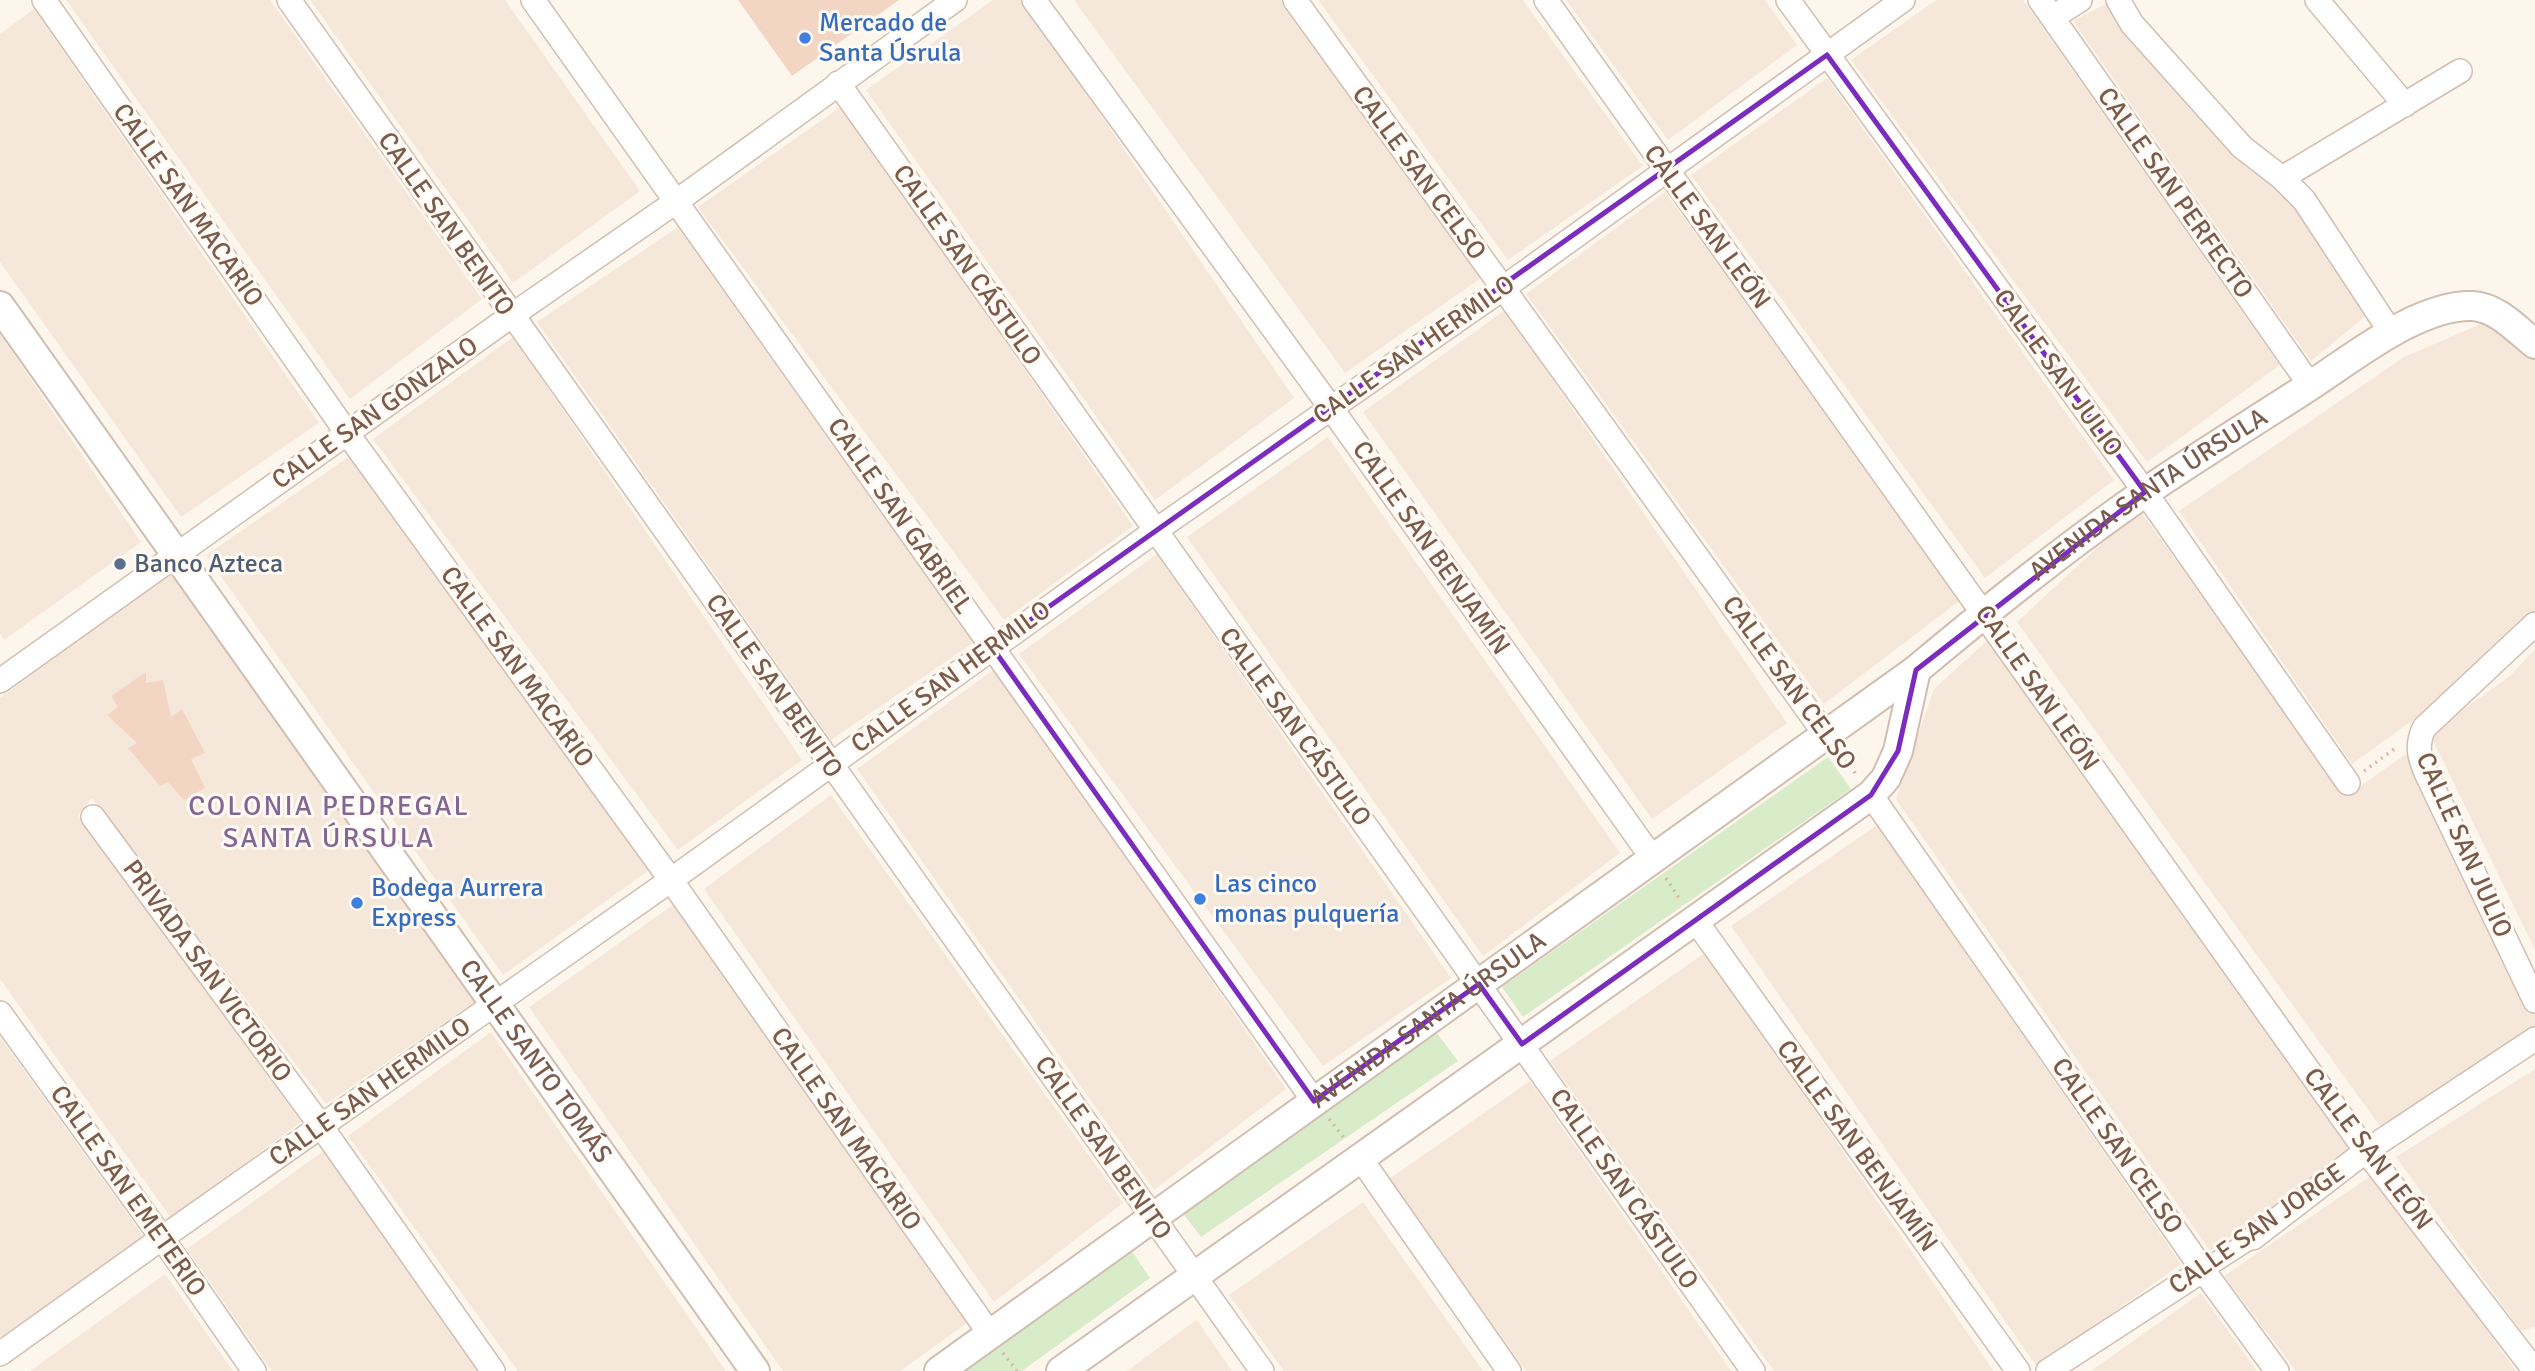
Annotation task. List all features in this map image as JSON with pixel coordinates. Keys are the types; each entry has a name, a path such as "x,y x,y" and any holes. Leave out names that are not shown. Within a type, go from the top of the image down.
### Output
{"street":[{"name":"CALLE SAN MACARIO","path":"44,0 348,433 671,880 990,1334"},
{"name":"CALLE SAN BENITO","path":"289,0 1262,1371"},
{"name":"CALLE SAN GABRIEL","path":"533,0 1314,1101"},
{"name":"CALLE SAN GONZALO","path":"1,677 677,201 955,0"},
{"name":"CALLE SAN BENJAMÍN","path":"1034,0 1331,408 1653,859"},
{"name":"CALLE SAN CELSO","path":"1295,0 1825,734"},
{"name":"CALLE SAN LEÓN","path":"1546,0 2366,1150 2527,1344 2535,1371"},
{"name":"CALLE SAN JULIO","path":"1788,0 2145,492 2348,783"},
{"name":"CALLE SAN HERMILO","path":"0,1356 162,1238 671,880 1155,531 1502,289 1903,0"},
{"path":"2046,8 2080,0"},
{"path":"2118,0 2132,24 2242,147 2282,178 2304,200 2392,334"},
{"path":"2317,0 2405,104"},
{"name":"CALLE SAN PERFECTO","path":"2046,8 2310,386"},
{"path":"2282,178 2460,71"},
{"name":"CALLE SAN CÁSTULO","path":"838,83 1753,1371"},
{"name":"CALLE SANTO TOMÁS","path":"0,306 755,1371"},
{"name":"AVENIDA SANTA ÚRSULA","path":"939,1371 1916,670 1984,613 2145,492 2392,334 2423,317 2451,308 2473,306 2494,311 2535,344"},
{"path":"2424,728 2535,624"},
{"path":"1061,1371 1871,795 1886,778 1898,751 1916,670"},
{"name":"CALLE SAN JULIO","path":"2424,728 2418,742 2418,754 2535,1001"},
{"name":"CALLE SAN CELSO","path":"1871,795 2203,1270 2277,1371"},
{"name":"PRIVADA SAN VICTORIO","path":"93,817 321,1126 493,1371"},
{"name":"CALLE SAN BENJAMÍN","path":"1696,921 2018,1371"},
{"name":"CALLE SAN EMETERIO","path":"0,1013 254,1371"},
{"name":"CALLE SAN JORGE","path":"2048,1371 2253,1238 2366,1150 2535,1039"},
{"path":"1361,1159 1510,1371"},
{"path":"0,1356 9,1371"}],"path":[{"path":"2348,783 2424,728"},
{"name":"CALLE SAN CELSO","path":"1825,734 1871,795"},
{"path":"1653,859 1696,921"},
{"path":"1314,1101 1361,1159"}],"highlighted area":[{"path":"1827,55 2145,492 1916,670 1898,751 1871,795 1522,1044 1479,984 1314,1101 992,647"}],"shaded area":[{"path":"66,0 270,0 482,299 350,399"},
{"path":"310,0 505,0 640,191 513,283"},
{"path":"993,0 1022,0 1294,398 1155,500 866,90"},
{"path":"1074,0 1281,0 1481,278 1345,373"},
{"path":"1318,0 1523,0 1643,166 1508,260"},
{"path":"1566,0 1765,0 1797,45 1668,140"},
{"path":"1936,0 2023,0 2280,365 2147,462 1851,60"},
{"path":"2111,1 2245,167 2303,206 2367,315 2311,361 2073,21"},
{"path":"34,9 319,423 181,517 0,262 0,34"},
{"path":"1827,78 2114,480 1985,578 1691,175"},
{"path":"842,106 1133,526 1004,620 698,207"},
{"path":"1665,192 1962,599 1824,704 1526,294"},
{"path":"678,227 973,643 831,740 537,322"},
{"path":"1505,310 1787,723 1652,819 1363,412"},
{"path":"2483,323 2511,335 2535,359 2535,612 2455,690 2352,764 2179,511 2404,357"},
{"path":"0,334 141,542 4,640 0,634"},
{"path":"513,337 802,760 678,850 373,439"},
{"path":"1328,437 1620,853 1483,956 1187,537"},
{"path":"350,456 652,868 503,975 206,555"},
{"path":"2139,509 2346,796 2409,752 2535,996 2535,1041 2387,1136 2017,622"},
{"path":"1157,554 1451,978 1323,1066 1019,654"},
{"path":"177,567 476,1001 326,1104 92,798 78,815 301,1122 171,1218 0,979 0,698"},
{"path":"1991,637 2356,1148 2210,1251 1896,799 1934,689"},
{"path":"2535,649 2535,950 2430,734 2511,675"},
{"path":"996,668 1286,1089 1154,1190 857,769"},
{"path":"831,795 1123,1203 994,1302 704,889"},
{"path":"1877,825 2181,1264 2037,1367 1731,926"},
{"path":"677,902 967,1323 900,1371 783,1371 529,1007"},
{"path":"1706,952 1992,1371 1774,1371 1550,1061"},
{"path":"491,1032 726,1371 518,1371 348,1136"},
{"path":"0,1037 144,1237 4,1340 0,1336"},
{"path":"2535,1069 2535,1327 2521,1331 2396,1157"},
{"path":"1530,1081 1731,1371 1526,1371 1389,1179"},
{"path":"325,1150 480,1371 272,1371 187,1249"},
{"path":"2375,1173 2516,1371 2296,1371 2224,1276"},
{"path":"1363,1202 1483,1371 1284,1371 1229,1295"},
{"path":"165,1274 233,1371 30,1371"},
{"path":"2201,1293 2257,1371 2091,1371"},
{"path":"1196,1320 1232,1371 1127,1371"}],"green space":[{"path":"1828,757 1851,789 1523,1017 1502,987"},
{"path":"1436,1032 1458,1061 1201,1237 1181,1211"},
{"path":"1131,1250 1150,1278 1022,1371 963,1371"}],"building":[{"name":"Mercado de Santa Úsrula","path":"738,0 899,0 792,76"},
{"path":"146,672 146,683 163,680 171,717 182,709 205,753 191,759 205,788 184,800 168,782 160,786 128,748 137,743 107,715 118,707 111,696"}],"place":[{"name":"Mercado de Santa Úsrula","path":"805,38"},
{"name":"Banco Azteca","path":"120,564"},
{"name":"Las cinco monas pulquería","path":"1200,899"},
{"name":"Bodega Aurrera Express","path":"357,903"}],"district":[{"name":"COLONIA PEDREGAL SANTA ÚRSULA","path":"329,822"}]}
